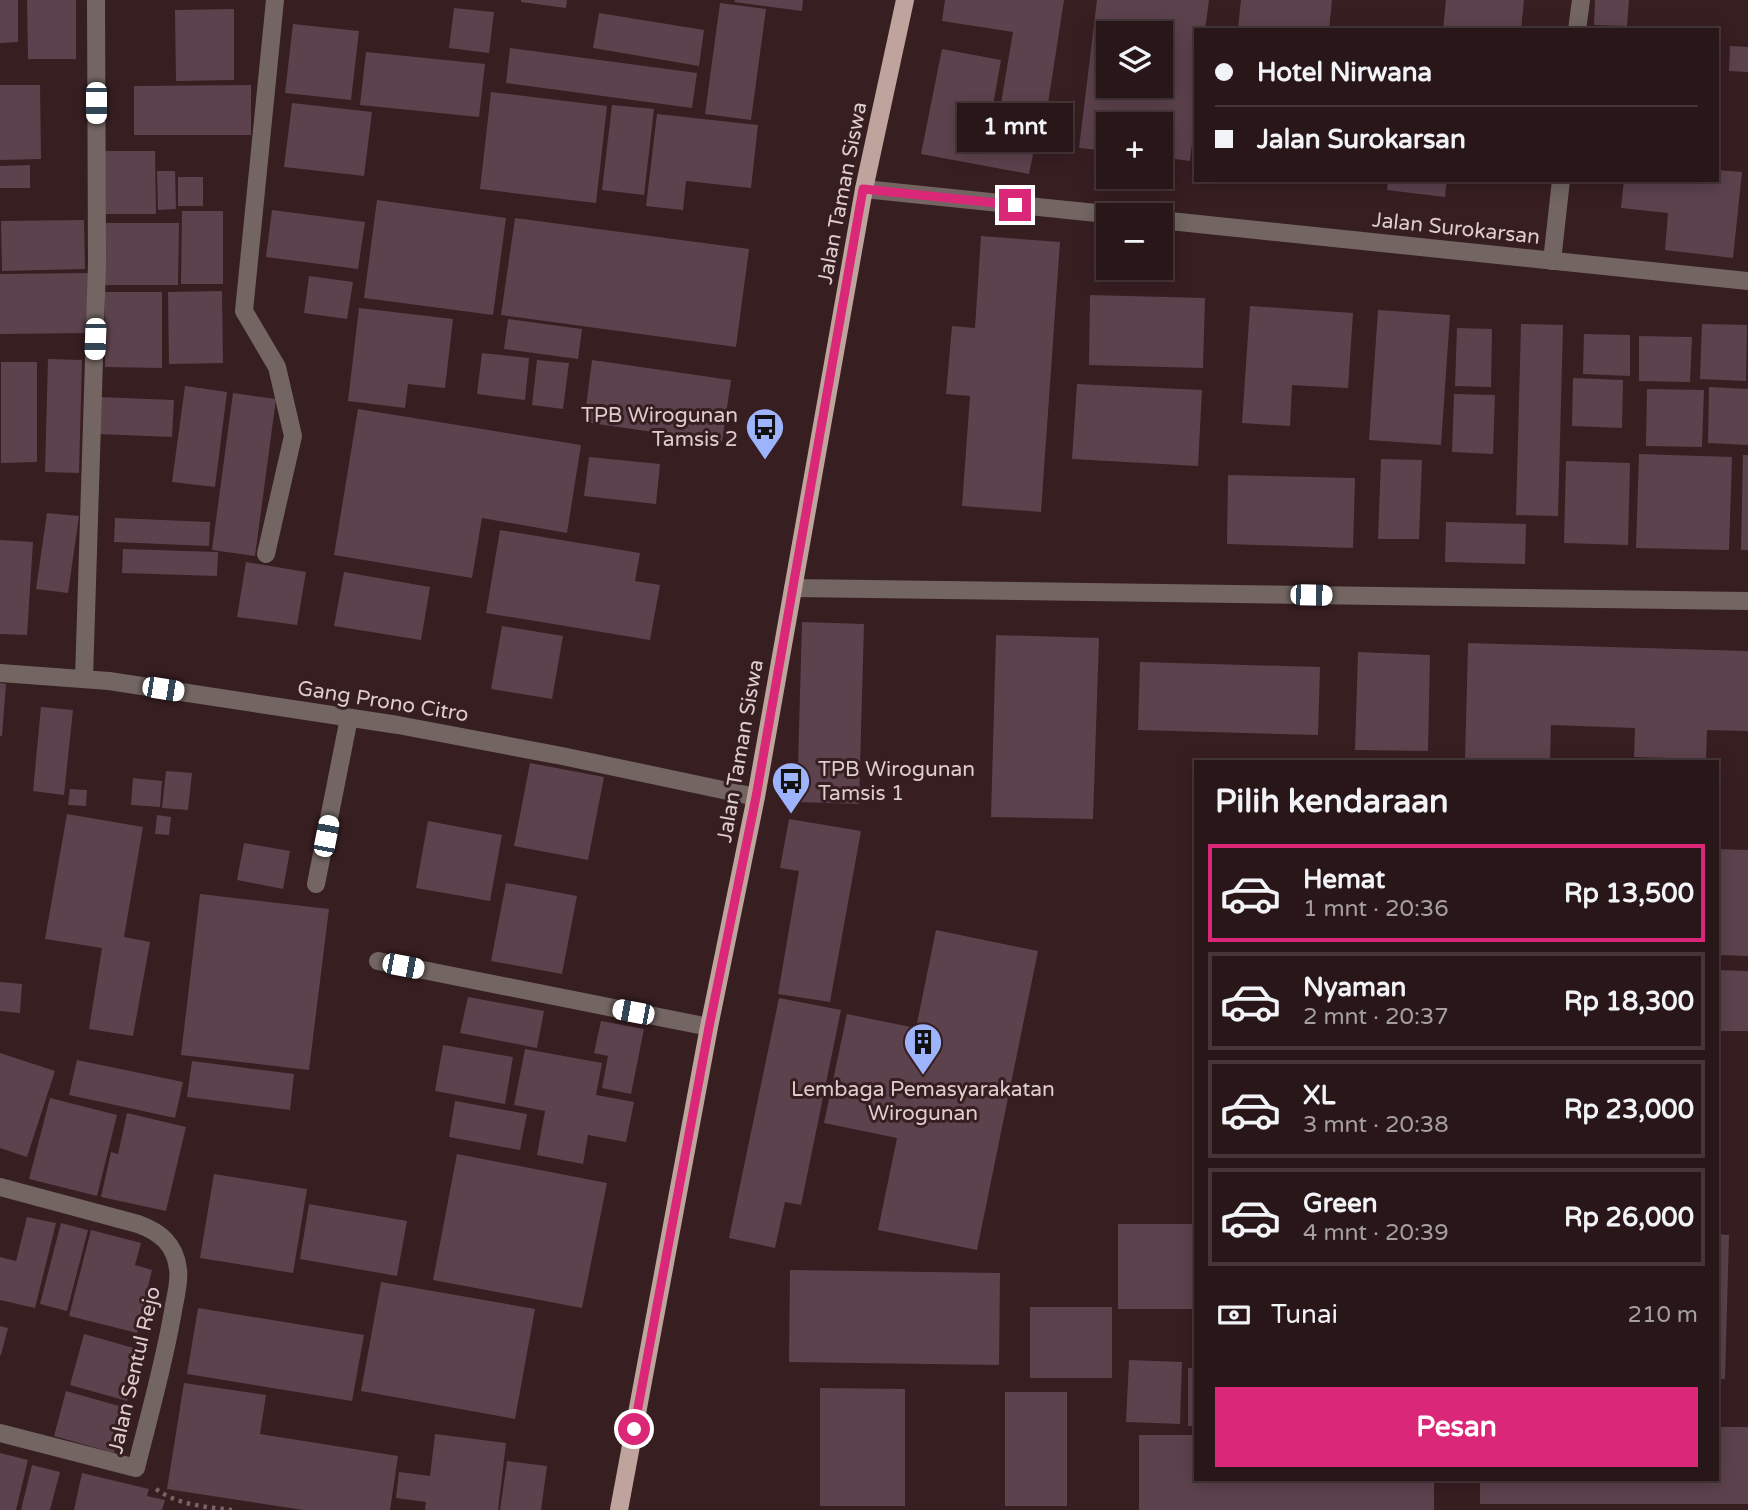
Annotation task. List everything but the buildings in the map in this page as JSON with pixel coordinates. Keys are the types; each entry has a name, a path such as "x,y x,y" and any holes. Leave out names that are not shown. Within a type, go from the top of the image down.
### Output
{"main road":[{"name":"Jalan Taman Siswa","path":"619,1510 709,1027 756,797 863,189 905,0"}],"street":[{"path":"84,679 97,277 96,0"},
{"path":"266,554 293,436 277,367 244,311 275,0"},
{"path":"1577,28 1581,0"},
{"path":"1552,261 1561,182"},
{"path":"863,189 1096,213"},
{"name":"Jalan Surokarsan","path":"1173,221 1748,281"},
{"path":"793,588 1748,601"},
{"name":"Gang Prono Citro","path":"0,673 109,681 398,725 756,797"},
{"path":"316,884 349,718"},
{"path":"378,961 709,1027"},
{"name":"Jalan Sentul Rejo","path":"0,1187 155,1230 166,1240 174,1253 178,1269 172,1319 136,1468 0,1433"}],"path":[{"path":"136,1468 166,1496 199,1506 232,1510"}],"place":[{"name":"TPB Wirogunan Tamsis 2","path":"765,461"},
{"name":"TPB Wirogunan Tamsis 1","path":"791,815"},
{"name":"Lembaga Pemasyarakatan Wirogunan","path":"923,1076"}],"route":[{"path":"634,1429 709,1027 756,797 863,189 1015,205"}]}
